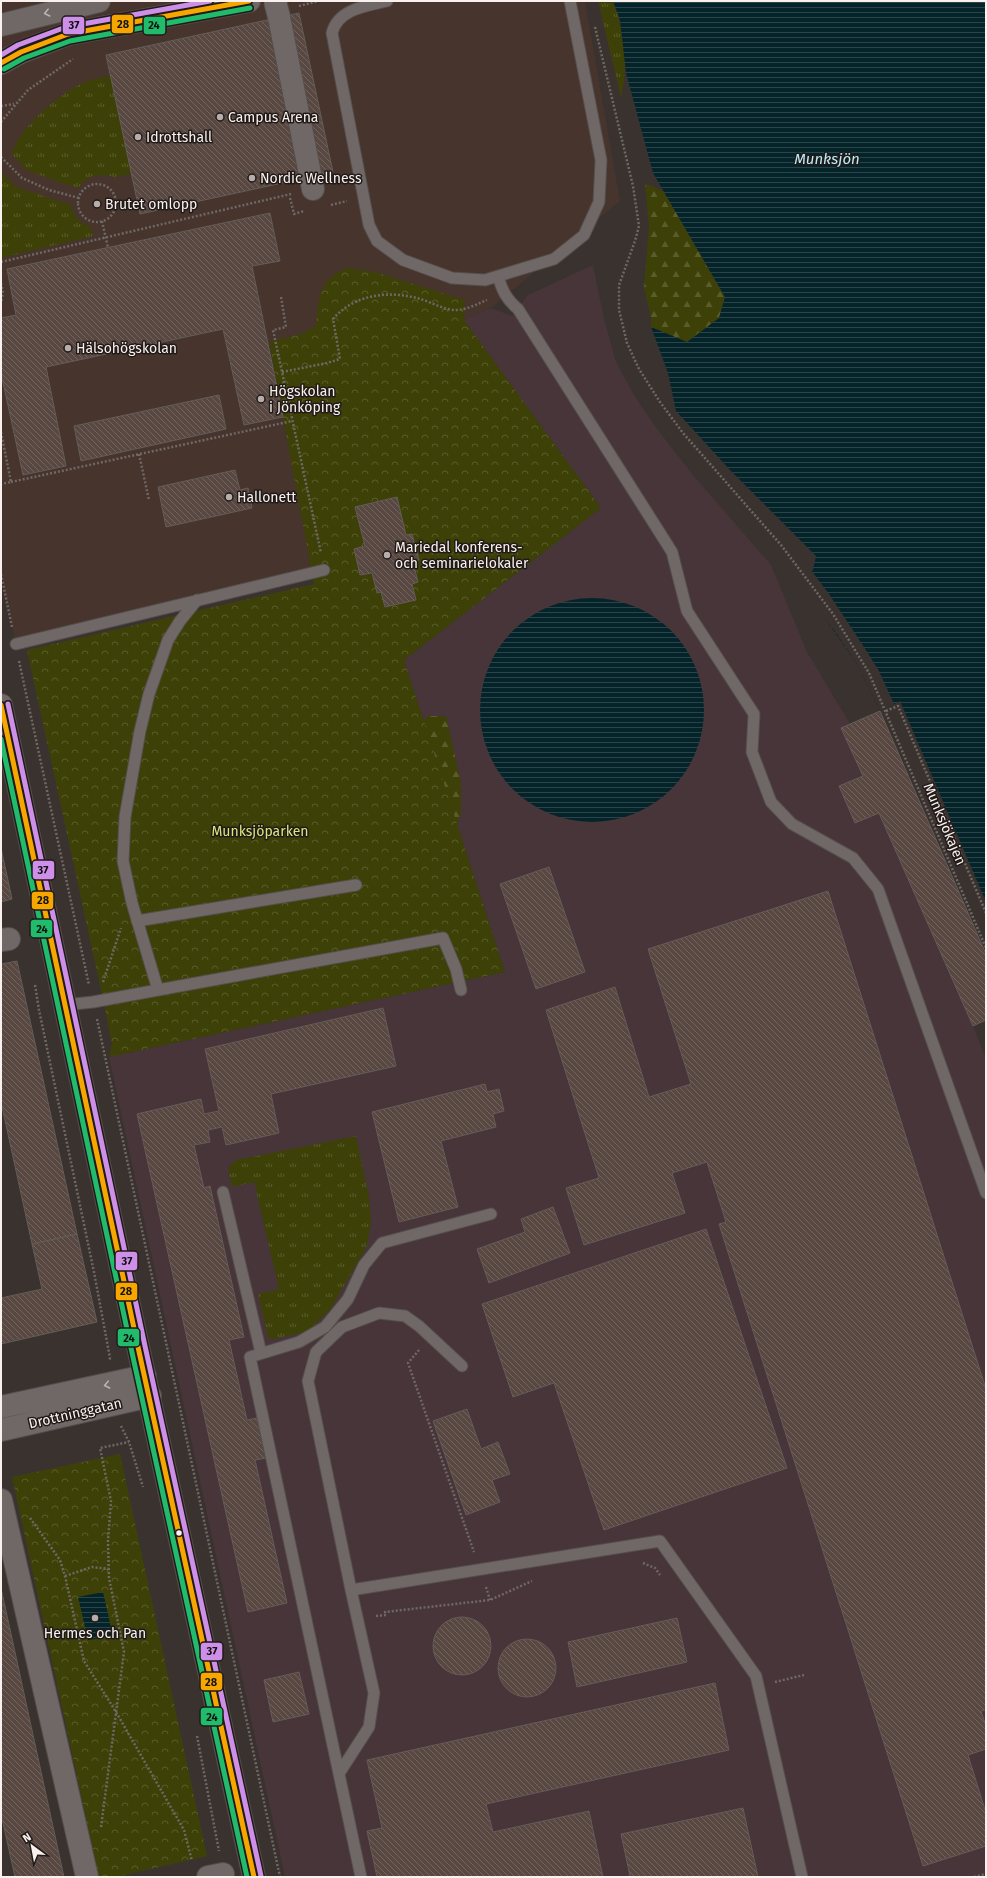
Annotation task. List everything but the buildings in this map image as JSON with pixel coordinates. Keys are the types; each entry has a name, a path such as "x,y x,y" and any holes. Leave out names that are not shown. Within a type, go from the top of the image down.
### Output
{"main road":[{"path":"1,25 99,1"},
{"path":"1,63 22,52 68,34 250,1"},
{"path":"277,9 313,189"},
{"path":"1,705 254,1877"},
{"name":"Drottninggatan","path":"1,1407 147,1386"},
{"name":"Drottninggatan","path":"1,1430 147,1386"},
{"path":"3,1508 87,1877"}],"lane":[{"path":"387,1 357,9 340,18 334,24 332,33 369,224 377,241 403,260 452,278 485,280 554,259 584,235 599,202 601,160 570,1"},
{"path":"498,276 501,288 509,302 518,309 672,552 687,611 754,714 752,752 771,802 792,824 853,858 878,889 986,1193"},
{"path":"16,644 324,570"},
{"path":"158,990 132,904 123,861 126,809 140,731 149,694 168,640 180,621 197,600"},
{"path":"137,921 356,886"},
{"path":"65,1005 93,1002 443,938 456,969 461,990"},
{"path":"223,1192 261,1353"},
{"path":"361,1877 340,1772 250,1357 298,1342 325,1327 348,1299 364,1265 382,1243 491,1214"},
{"path":"340,1772 369,1727 374,1693 308,1381 316,1352 342,1327 379,1313 405,1316 431,1337 462,1366"},
{"path":"351,1590 660,1541 756,1676 802,1877"}],"path":[{"name":"Munksjökajen","path":"595,24 633,186 639,226 619,285 619,310 627,342 639,369 660,402 683,433 781,545 833,614 869,673 986,948"},
{"path":"1,122 28,90 76,57"},
{"path":"1,106 15,104"},
{"path":"1,157 22,178 49,190 79,198"},
{"path":"99,184 110,190 116,201 116,207 109,218 102,221 90,221 85,218 79,208 79,198 83,191 93,185 99,184"},
{"path":"1,262 106,239 313,189"},
{"path":"289,194 294,214"},
{"path":"102,221 108,248"},
{"path":"1,283 3,293 1,302"},
{"path":"282,372 340,359 333,319 341,310 355,301 370,296 397,295 418,298 455,310 472,307 483,302 501,288"},
{"path":"281,297 286,327 273,330 324,570"},
{"path":"1,484 292,421"},
{"path":"1,432 11,482"},
{"path":"139,454 148,500"},
{"path":"1,574 280,1877"},
{"path":"886,710 898,706 986,913"},
{"path":"93,1002 104,979 118,935 128,917 132,904"},
{"path":"431,1337 408,1363 490,1600"},
{"path":"100,1832 124,1652 109,1569 111,1501 100,1448 129,1442"},
{"path":"3,1508 25,1512 60,1560 84,1661 116,1712 208,1871"},
{"path":"641,1562 655,1568 664,1581"},
{"path":"65,1576 92,1567 109,1569"},
{"path":"358,1618 386,1615 385,1612 490,1600 533,1580"},
{"path":"974,1877 986,1874"}],"shaded area":[{"name":"Högskolan i Jönköping","path":"1,1 585,1 620,201 491,308 464,320 601,508 418,603 324,570 16,644 1,572"},
{"path":"593,265 604,319 616,362 634,395 657,429 693,475 771,565 807,652 850,724 880,711 986,954 986,1020 973,1026 986,1058 986,1877 285,1877 109,1057 505,972 404,660 601,508 463,320 491,308 512,316 528,295"}],"green space":[{"path":"598,1 613,1 620,24 625,61 625,73 621,97"},
{"path":"110,75 131,174 115,177 105,175 92,176 78,188 27,171 12,154 22,134 31,123 52,103 74,88 89,80"},
{"path":"1,171 16,187 71,205 78,219 91,227 93,236 1,258"},
{"path":"645,183 664,192 725,297 719,318 687,342 651,327 651,317 644,288 649,226"},
{"name":"Munksjöparken","path":"348,268 375,272 465,300 464,320 601,508 404,660 505,972 109,1057 112,1044 106,1013 27,650 314,584 269,342 301,334 316,326 318,307 325,284 338,272"},
{"path":"429,716 446,716 461,783 461,813 453,839 419,723"},
{"path":"356,1136 369,1197 371,1222 367,1246 330,1310 306,1332 273,1339 268,1337 258,1294 279,1289 254,1182 232,1187 228,1168 236,1160"},
{"path":"120,1454 207,1856 116,1877 99,1877 12,1477"}],"water":[{"name":"Munksjön","path":"613,1 986,1 986,902 900,701 880,711 859,667 801,584 813,570 816,556 730,470 676,411 668,373 651,327 687,342 719,318 725,297 653,173 626,73 620,20"},
{"path":"592,598 614,600 645,611 663,623 679,639 691,657 699,678 702,688 704,710 702,732 691,763 679,781 663,797 645,809 624,817 614,820 592,822 570,820 539,809 521,797 505,781 493,763 485,742 482,732 480,710 482,688 493,657 505,639 521,623 539,611 560,603 570,600"},
{"path":"103,1592 113,1636 88,1640 78,1597"}],"pier":[{"path":"811,570 829,594 879,671 894,704 880,711 859,667 836,633 799,584"}],"transit line":[{"name":"37","path":"1,55 18,45 66,27 210,1"},
{"name":"28","path":"1,63 21,52 68,34 249,1"},
{"name":"24","path":"4,69 24,58 70,41 250,8"},
{"name":"37","path":"8,704 145,1346 261,1876"},
{"name":"28","path":"1,705 138,1347 254,1877"},
{"name":"24","path":"1,739 131,1348 247,1877"}],"place":[{"name":"Campus Arena","path":"220,117"},
{"name":"Idrottshall","path":"138,137"},
{"name":"Nordic Wellness","path":"252,178"},
{"name":"Brutet omlopp","path":"97,204"},
{"name":"Hälsohögskolan","path":"68,348"},
{"name":"Högskolan i Jönköping","path":"261,399"},
{"name":"Hallonett","path":"229,497"},
{"name":"Mariedal konferens- och seminarielokaler","path":"387,555"},
{"name":"Hermes och Pan","path":"95,1618"}]}
